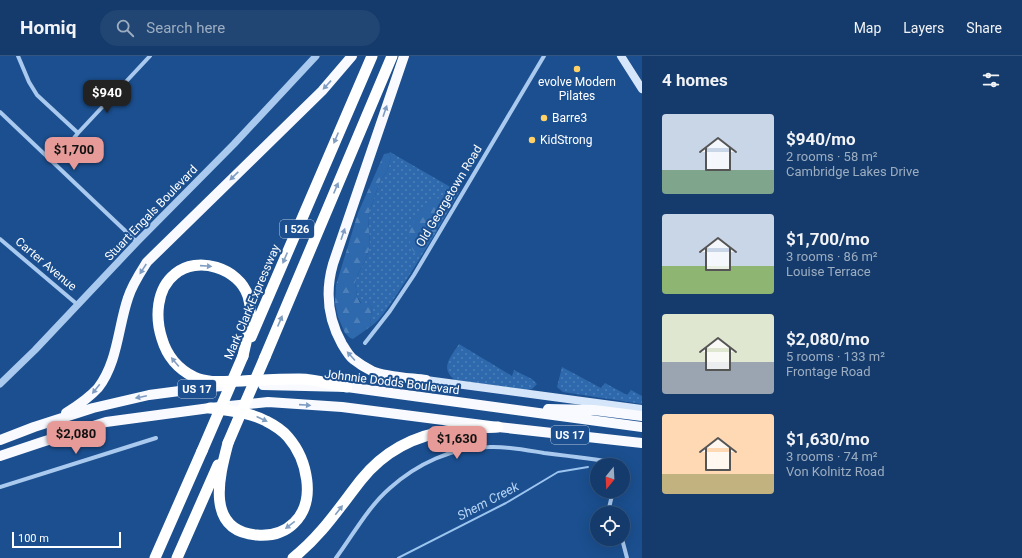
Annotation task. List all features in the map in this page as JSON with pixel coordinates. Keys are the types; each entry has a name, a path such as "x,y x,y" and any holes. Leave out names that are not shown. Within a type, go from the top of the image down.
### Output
{"highway":[{"path":"50,422 92,394 102,380 114,354 128,296 147,262 322,91 352,56"},
{"name":"Mark Clark Expressway","path":"155,558 372,56"},
{"path":"177,558 265,357 392,56"},
{"path":"404,56 333,264 330,276 328,298 333,323 338,336 352,359 373,371 394,376 426,380"},
{"path":"243,356 250,313 248,296 244,287 232,275 211,266 188,268 174,274 166,284 161,297 158,310 158,324 168,353 176,364 186,373 196,378 213,382 302,379 347,387"},
{"name":"Johnnie Dodds Boulevard","path":"0,440 93,408 150,396 210,387 272,385 347,387 642,427"},
{"name":"US 17","path":"0,456 106,422 268,402 342,407 498,427 642,443"},
{"path":"210,408 256,416 278,428 288,437 296,448 302,461 307,486 304,506 293,524 278,533 262,536 253,535 238,530 224,517 218,498 218,489 220,473 228,443"},
{"path":"500,408 594,410 642,416"},
{"path":"293,558 322,531 362,479 374,466 393,450 413,440 430,434 454,429 498,427"}],"main road":[{"path":"620,56 642,89"},
{"name":"Johnnie Dodds Boulevard","path":"426,380 642,409"}],"street":[{"path":"18,56 29,82 37,95 78,133"},
{"path":"54,163 78,133 150,56"},
{"name":"Stuart Engals Boulevard","path":"0,384 79,305 137,242 234,144 316,56"},
{"name":"Old Georgetown Road","path":"364,343 390,311 414,275 544,56"},
{"path":"0,112 137,242"},
{"name":"Carter Avenue","path":"0,239 79,305"},
{"path":"0,487 156,438"},
{"path":"336,558 372,507 389,488 408,473 426,462 445,454 466,449 490,447 590,459"},
{"path":"624,546 628,558"}],"green space":[{"path":"390,152 459,192 439,227 437,228 435,225 439,216 440,206 419,214 421,244 422,238 437,231 389,306 378,320 370,327 372,307 368,303 361,303 357,296 355,283 370,246 368,216 380,181 387,171 391,157"},
{"path":"389,153 391,157 387,171 380,181 368,216 370,246 355,283 357,296 360,303 368,303 372,307 370,327 353,339 345,333 338,317 335,303 336,285 358,213 384,154"},
{"path":"436,198 441,199 444,202 440,206 439,216 436,221 437,231 422,238 419,252 416,253 413,251 410,242 409,228 419,214"},
{"path":"459,344 512,376 514,370 532,379 537,384 532,389 527,390 455,380 450,376 447,367 450,358"},
{"path":"562,367 601,388 605,383 627,395 631,390 642,396 642,404 563,392 557,387"}],"waterway":[{"name":"Shem Creek","path":"398,558 506,503 558,472 588,467"}],"place":[{"name":"evolve Modern Pilates","path":"577,69"},
{"name":"Barre3","path":"544,118"},
{"name":"KidStrong","path":"532,140"}]}
